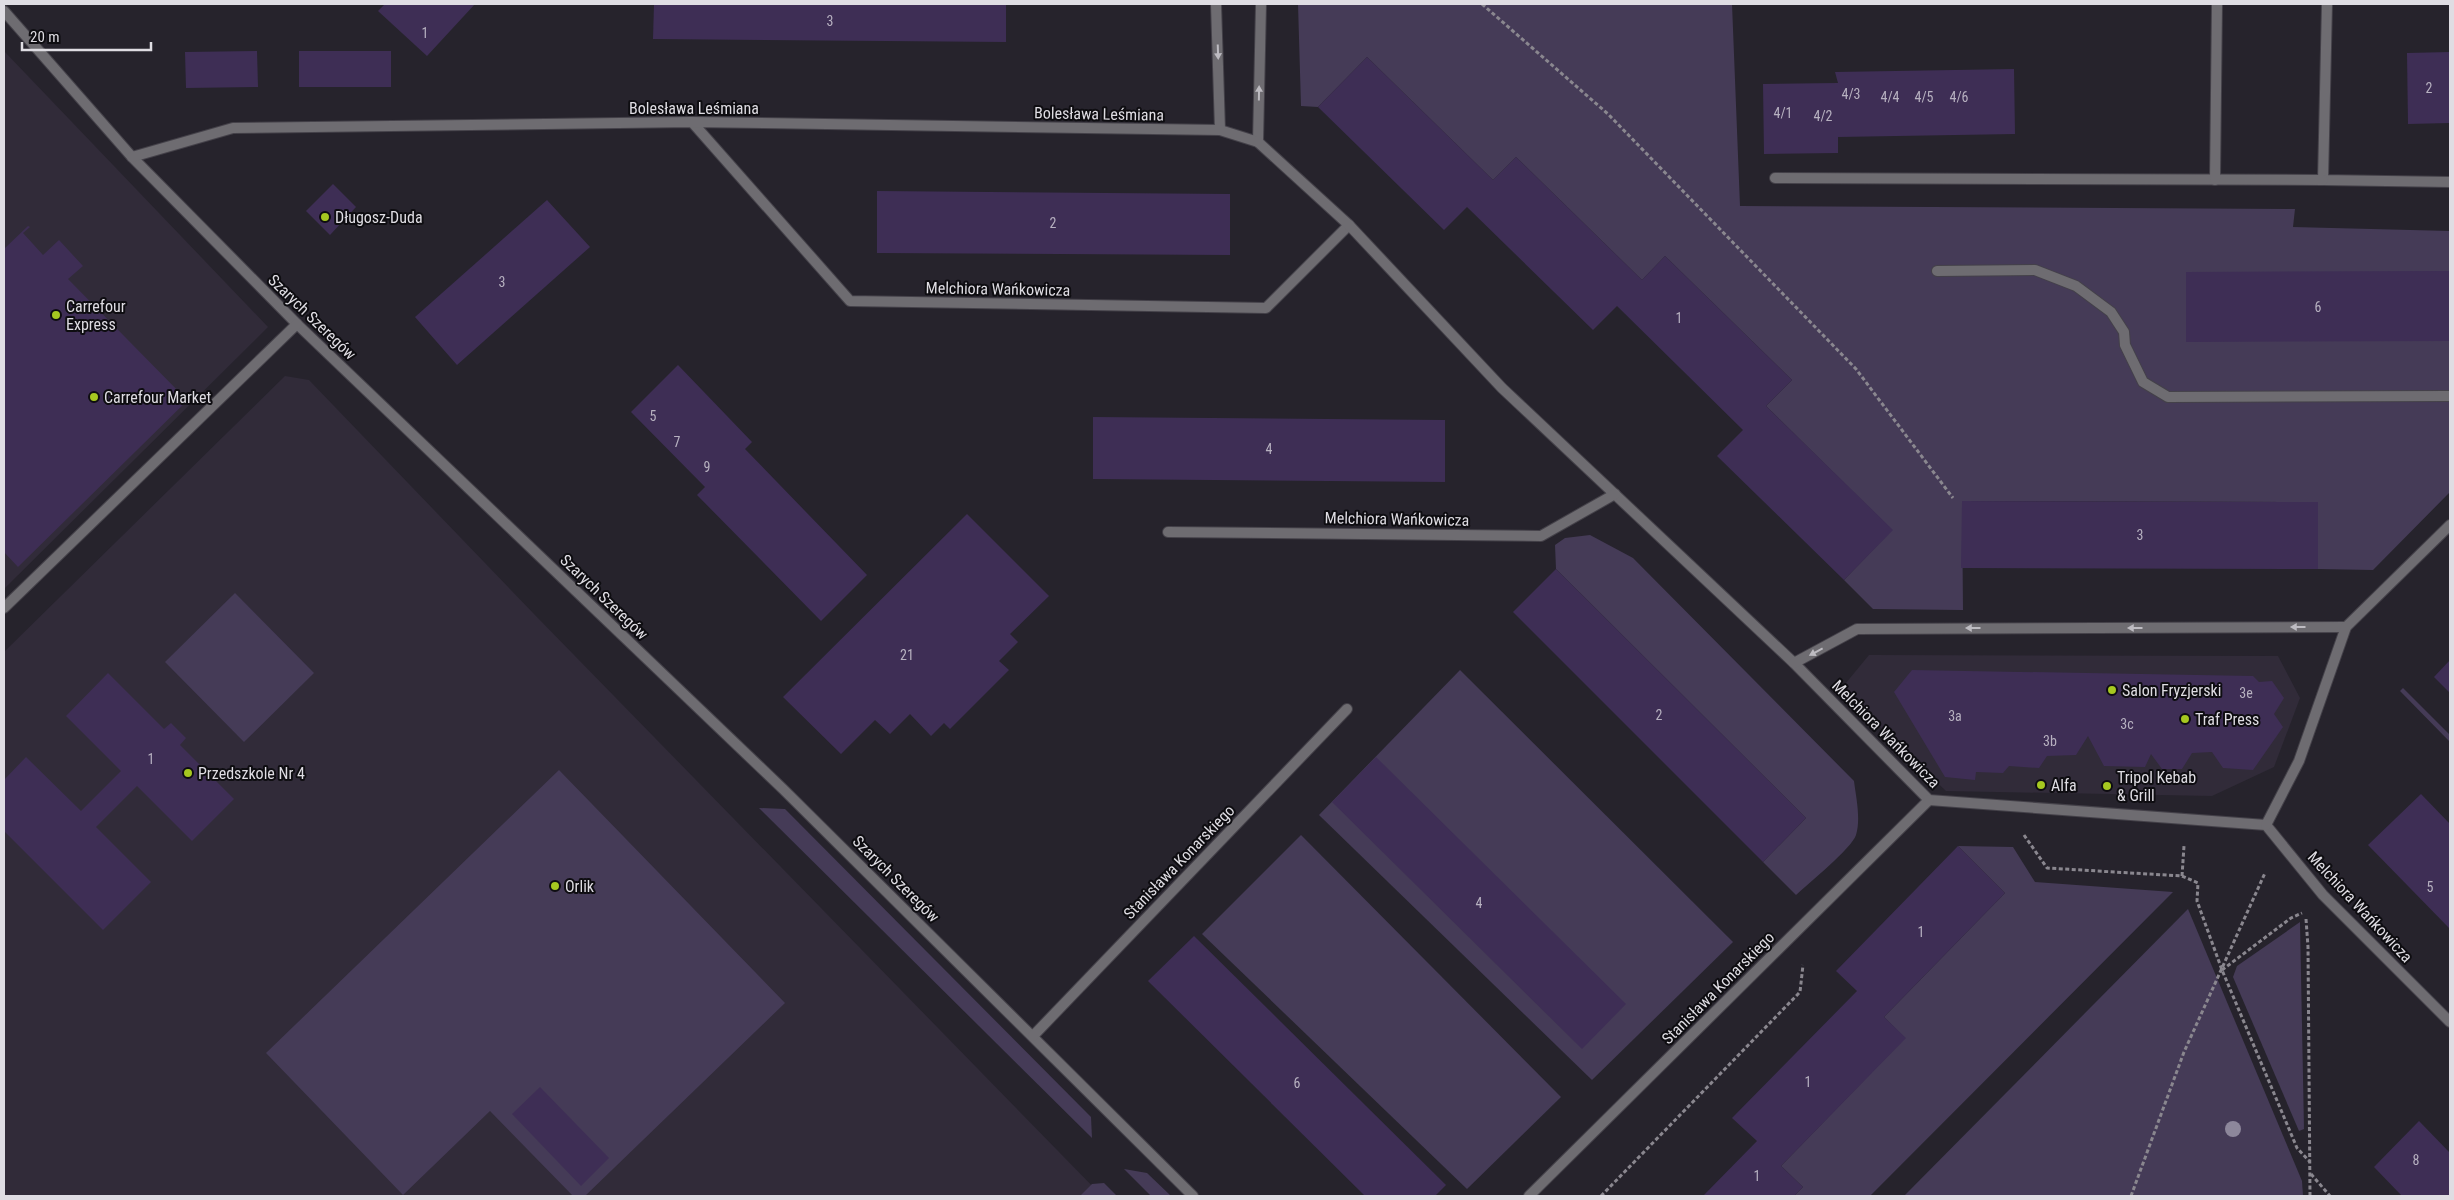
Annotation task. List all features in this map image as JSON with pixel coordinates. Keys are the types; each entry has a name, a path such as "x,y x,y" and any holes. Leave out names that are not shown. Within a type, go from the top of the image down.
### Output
{"street":[{"path":"1216,4 1220,130"},
{"path":"1258,142 1261,4"},
{"path":"2215,180 2217,4"},
{"path":"2323,180 2327,4"},
{"name":"Szarych Szeregów","path":"4,11 132,157 297,324 783,789 1193,1196"},
{"name":"Bolesława Leśmiana","path":"132,157 234,128 692,122 1220,130 1258,142"},
{"name":"Melchiora Wańkowicza","path":"692,122 850,302 1266,308 1349,225"},
{"name":"Melchiora Wańkowicza","path":"1258,142 1349,225 1502,388 1794,663 1929,800 2266,825 2323,895 2450,1022"},
{"path":"1775,178 2450,182"},
{"path":"1937,271 2035,270 2076,286 2111,312 2124,332 2125,345 2143,382 2168,397 2450,396"},
{"path":"4,608 297,324"},
{"name":"Melchiora Wańkowicza","path":"1168,532 1540,536 1615,494"},
{"path":"2266,825 2299,761 2346,627 2450,525"},
{"path":"1794,663 1858,629 2346,627"},
{"name":"Stanisława Konarskiego","path":"1033,1036 1347,709"},
{"name":"Stanisława Konarskiego","path":"1529,1196 1929,800"}],"path":[{"path":"1482,4 1608,114 1856,369 1954,498"},
{"path":"2022,833 2047,868 2182,876 2198,883 2197,901 2222,970 2297,1148 2310,1162"},
{"path":"2182,876 2184,844"},
{"path":"2132,1196 2184,1052 2265,873"},
{"path":"2222,970 2291,918 2305,912 2308,947 2310,1196"},
{"path":"1601,1196 1800,992 1804,960"},
{"path":"2310,1174 2330,1196"}],"shaded area":[{"path":"1298,4 1732,4 1740,206 2295,209 2293,227 2450,231 2450,492 2373,570 2318,569 2317,502 1962,501 1963,610 1873,609 1844,580 1892,530 1766,406 1792,380 1665,256 1642,280 1516,157 1493,180 1367,57 1318,107 1301,106"},
{"path":"4,51 268,327 4,589"},
{"path":"285,376 309,380 534,614 1102,1196 4,1196 4,652"},
{"path":"1590,535 1633,558 1854,781 1858,815 1856,835 1853,841 1796,895 1763,862 1806,818 1556,569 1555,545 1565,538"},
{"path":"235,593 314,673 244,742 165,662"},
{"path":"1869,655 2278,656 2300,698 2274,767 2212,796 1946,791 1841,689"},
{"path":"1460,670 1733,942 1592,1080 1319,815"},
{"path":"2403,688 2450,735 2450,742 2400,691"},
{"name":"Orlik","path":"559,770 785,1003 585,1196 573,1196 490,1111 403,1195 266,1053"},
{"path":"759,808 785,809 1091,1117 1092,1138"},
{"path":"1301,835 1561,1097 1467,1189 1202,934"},
{"path":"1958,846 2013,847 2035,882 2173,892 1870,1196 1794,1196 1803,1187 1781,1166 1905,1038 1884,1017 2005,893"},
{"path":"2188,909 2302,1181 2303,1196 1904,1196"},
{"path":"2300,922 2304,1129 2299,1131 2233,977 2237,966"},
{"path":"1124,1169 1147,1173 1171,1196 1151,1196"},
{"path":"1104,1183 1117,1196 1080,1196 1092,1184"}],"building":[{"path":"385,4 475,4 427,56 378,11"},
{"path":"654,4 1006,4 1006,42 653,39"},
{"path":"257,51 258,87 186,88 185,52"},
{"path":"299,51 391,51 391,87 299,87"},
{"path":"2450,52 2450,123 2408,124 2407,53"},
{"path":"1367,57 1493,180 1516,157 1642,280 1665,256 1792,380 1766,406 1893,530 1844,580 1717,456 1743,430 1617,306 1593,330 1467,207 1444,230 1318,107"},
{"path":"2014,69 2015,134 1838,137 1838,153 1764,154 1763,84 1838,83 1835,72"},
{"path":"333,184 356,207 330,235 306,211"},
{"path":"877,191 1230,194 1230,255 877,253"},
{"path":"547,200 590,247 457,365 415,317"},
{"name":"Carrefour Market","path":"28,226 30,227 23,233 43,255 59,240 83,266 68,279 186,399 194,394 18,567 4,552 4,249"},
{"path":"2450,271 2450,341 2186,342 2186,272"},
{"path":"678,365 752,442 745,449 867,575 821,621 697,495 705,487 631,412"},
{"path":"1093,417 1445,420 1445,482 1093,479"},
{"path":"1962,501 2318,502 2318,569 1961,568"},
{"path":"967,514 1049,596 1010,634 1018,642 999,661 1009,670 950,729 944,723 931,736 910,714 890,734 875,720 841,754 783,697"},
{"path":"1556,569 1806,818 1763,862 1513,612"},
{"path":"2450,660 2450,693 2434,677"},
{"path":"1912,670 2253,676 2259,682 2272,681 2284,698 2274,714 2283,727 2253,770 2223,768 2212,752 2192,753 2182,769 2162,769 2151,754 2145,767 2104,766 2088,736 2076,755 2047,756 2039,768 2009,766 2003,773 1976,772 1975,780 1945,777 1894,692"},
{"path":"108,673 164,729 171,723 186,738 180,745 234,799 192,841 137,786 96,827 151,882 103,930 4,831 4,780 26,757 81,811 121,771 66,716"},
{"path":"1376,757 1626,1004 1582,1049 1332,802"},
{"path":"2421,794 2450,824 2450,929 2368,845"},
{"path":"1958,846 2005,893 1884,1017 1906,1038 1781,1166 1803,1187 1794,1196 1703,1196 1757,1141 1732,1118 1857,991 1836,971"},
{"path":"1194,936 1446,1185 1435,1196 1365,1196 1148,981"},
{"path":"540,1087 609,1158 581,1186 512,1114"},
{"path":"2419,1121 2450,1153 2450,1196 2402,1196 2374,1167"}],"place":[{"name":"Długosz-Duda","path":"325,217"},
{"name":"Carrefour Express","path":"56,315"},
{"name":"Carrefour Market","path":"94,397"},
{"name":"Salon Fryzjerski","path":"2112,690"},
{"name":"Traf Press","path":"2185,719"},
{"name":"Przedszkole Nr 4","path":"188,773"},
{"name":"Alfa","path":"2041,785"},
{"name":"Tripol Kebab & Grill","path":"2107,786"},
{"name":"Orlik","path":"555,886"}]}
